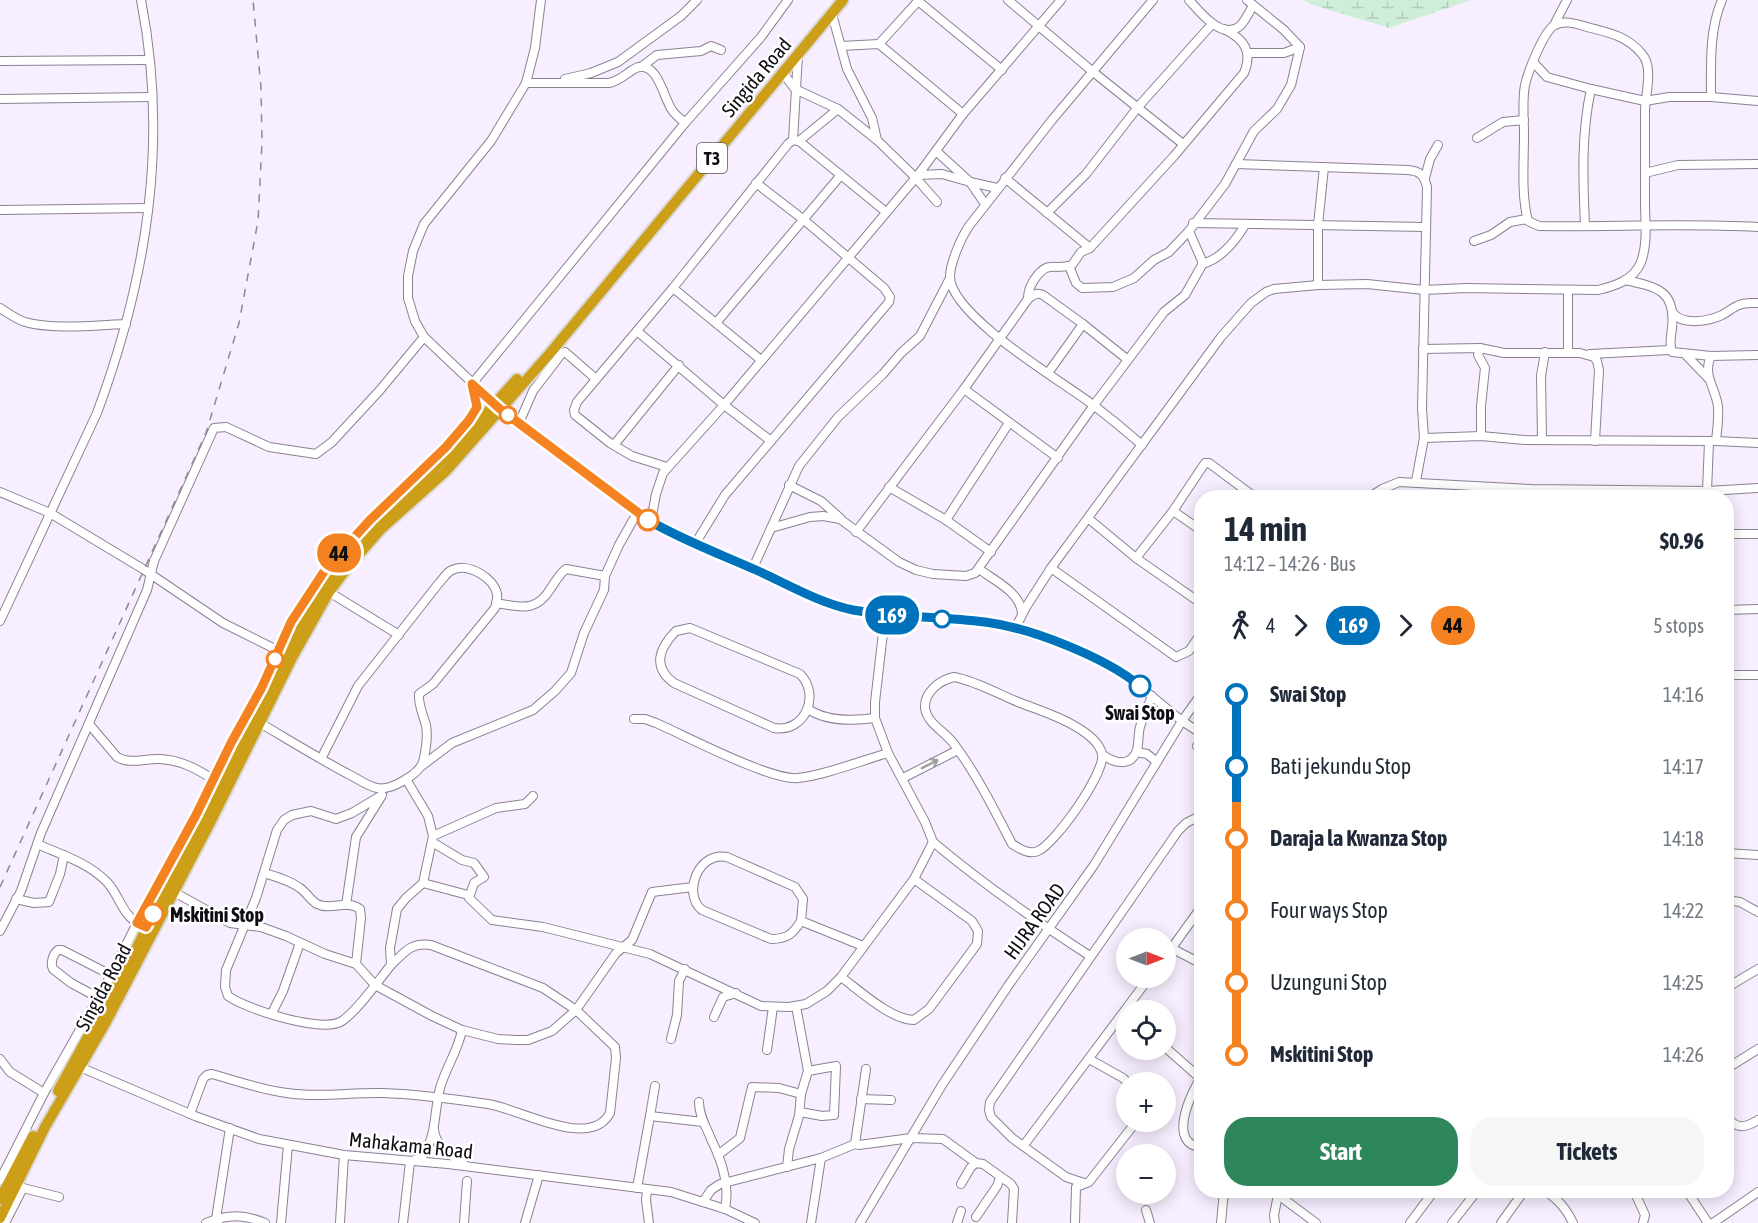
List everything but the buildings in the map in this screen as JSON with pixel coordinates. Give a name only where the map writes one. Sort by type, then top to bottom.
[{"type":"highway","name":"Singida Road","points":[[76,1065],[142,925],[295,634],[334,571],[356,544],[497,407],[581,316],[841,1]]},
{"type":"highway","name":"Singida Road","points":[[0,1199],[51,1100],[76,1065],[174,892],[293,656],[329,592],[381,530],[446,471],[497,407]]},
{"type":"highway","name":"Singida Road","points":[[0,1218],[19,1187],[51,1100]]},
{"type":"street","points":[[0,621],[3,606],[97,413],[126,324],[143,249],[154,152],[147,28],[141,0]]},
{"type":"street","points":[[541,0],[535,48],[526,83],[491,141],[424,224],[413,250],[408,276],[408,298],[415,321],[424,337],[497,407],[638,513],[695,544],[825,601],[850,609],[882,615],[987,622],[1057,642],[1091,657],[1132,680],[1194,729]]},
{"type":"street","points":[[544,82],[580,76],[618,62],[681,16],[697,0]]},
{"type":"street","points":[[472,384],[685,123],[761,37],[788,0]]},
{"type":"street","points":[[1008,0],[1184,144]]},
{"type":"street","points":[[651,521],[660,479],[667,468],[724,405],[848,258],[936,152],[963,114],[1061,0]]},
{"type":"street","points":[[753,568],[799,466],[824,433],[920,336],[950,278],[959,241],[1005,178],[1153,0]]},
{"type":"street","points":[[1028,299],[1029,288],[1041,270],[1051,266],[1072,265],[1081,252],[1090,248],[1184,144],[1244,73],[1248,53],[1242,40],[1212,24],[1189,0]]},
{"type":"street","points":[[1567,0],[1554,25],[1547,33],[1525,85],[1527,219],[1530,223],[1539,226],[1719,225],[1758,227]]},
{"type":"street","points":[[1711,97],[1711,54],[1715,20],[1722,0]]},
{"type":"street","points":[[879,45],[918,1],[1002,69]]},
{"type":"street","points":[[1224,29],[1241,25],[1250,3],[1284,30],[1300,47]]},
{"type":"street","points":[[831,14],[847,69],[872,118],[877,140]]},
{"type":"street","points":[[1015,629],[1051,568],[1221,337],[1251,303],[1266,292],[1274,289],[1318,285],[1367,284],[1424,290],[1466,288],[1598,290],[1612,287],[1635,272],[1642,260],[1645,225],[1645,101],[1648,70],[1644,56],[1621,36],[1567,22],[1554,25]]},
{"type":"street","points":[[1047,213],[1086,174],[1138,107],[1212,24]]},
{"type":"street","points":[[841,46],[879,45],[963,114]]},
{"type":"street","points":[[526,83],[609,83],[620,80],[661,54],[701,51],[711,46],[721,50]]},
{"type":"street","points":[[1248,53],[1284,53],[1300,47]]},
{"type":"street","points":[[1069,266],[1076,283],[1082,288],[1113,287],[1134,278],[1154,260],[1169,252],[1225,184],[1254,131],[1275,113],[1291,85],[1300,47]]},
{"type":"street","points":[[796,140],[795,89],[798,55]]},
{"type":"street","points":[[0,61],[149,60]]},
{"type":"street","points":[[1533,63],[1547,77],[1645,101],[1669,97],[1711,97],[1758,101]]},
{"type":"street","points":[[641,67],[654,73],[671,109],[685,123]]},
{"type":"street","points":[[783,73],[795,89],[838,109],[877,140],[916,176],[937,202]]},
{"type":"street","points":[[1585,226],[1584,131],[1591,89]]},
{"type":"street","points":[[0,99],[152,97]]},
{"type":"street","points":[[667,468],[632,456],[614,446],[575,415],[577,402],[673,288],[756,183],[796,140],[838,109]]},
{"type":"street","points":[[1477,138],[1503,122],[1524,120]]},
{"type":"street","points":[[796,140],[886,212]]},
{"type":"street","points":[[1416,482],[1424,438],[1425,178],[1430,159],[1438,145]]},
{"type":"street","points":[[936,152],[970,182],[985,204]]},
{"type":"street","points":[[1236,164],[1415,171],[1425,178]]},
{"type":"street","points":[[1645,173],[1685,164],[1758,164]]},
{"type":"street","points":[[1318,285],[1317,225],[1324,167]]},
{"type":"street","points":[[916,176],[942,174],[997,188]]},
{"type":"street","points":[[716,323],[841,175]]},
{"type":"street","points":[[1005,178],[1090,248]]},
{"type":"street","points":[[695,544],[725,495],[889,302],[890,297],[884,288],[804,220],[756,183]]},
{"type":"street","points":[[0,210],[147,208]]},
{"type":"street","points":[[1474,241],[1491,235],[1510,222],[1527,219]]},
{"type":"street","points":[[1191,227],[1245,225],[1425,227]]},
{"type":"street","points":[[789,485],[821,501],[856,532],[899,562],[916,570],[933,574],[971,575],[979,569],[1094,405],[1164,312],[1185,295],[1202,264],[1220,254],[1237,238],[1245,225]]},
{"type":"street","points":[[1191,227],[1202,264]]},
{"type":"street","points":[[1635,272],[1644,284]]},
{"type":"street","points":[[950,278],[962,306],[1000,339],[1094,405],[1143,445]]},
{"type":"street","points":[[1625,280],[1644,284],[1669,299],[1673,313],[1670,350]]},
{"type":"street","points":[[673,288],[761,360]]},
{"type":"street","points":[[1568,291],[1568,352]]},
{"type":"street","points":[[856,532],[964,389],[1028,299],[1036,294],[1043,295],[1128,360]]},
{"type":"street","points":[[1748,303],[1758,297]]},
{"type":"street","points":[[1673,313],[1684,321],[1707,319],[1720,316],[1737,306],[1758,303]]},
{"type":"street","points":[[0,308],[24,322],[33,324],[126,324]]},
{"type":"street","points":[[1048,373],[1083,324]]},
{"type":"street","points":[[637,331],[724,405],[771,441]]},
{"type":"street","points":[[0,931],[16,899],[37,844],[147,590],[154,561],[214,428],[226,427],[269,447],[316,454],[332,442],[380,390],[424,337]]},
{"type":"street","points":[[1423,349],[1480,348],[1504,353],[1590,354],[1670,350],[1684,354],[1711,356],[1758,355]]},
{"type":"street","points":[[1480,348],[1478,355],[1485,368],[1481,436]]},
{"type":"street","points":[[519,423],[533,391],[562,353],[564,352],[596,379]]},
{"type":"street","points":[[1542,439],[1541,376],[1545,352]]},
{"type":"street","points":[[1590,354],[1597,361],[1599,370],[1595,441]]},
{"type":"street","points":[[1684,354],[1708,378]]},
{"type":"street","points":[[1707,490],[1718,408],[1708,378],[1707,364],[1711,356]]},
{"type":"street","points":[[614,446],[679,365]]},
{"type":"street","points":[[0,1180],[51,1100],[99,998],[142,925],[279,651],[291,622],[331,562],[370,520],[446,447],[469,420],[477,407],[472,384]]},
{"type":"street","points":[[964,389],[1058,458]]},
{"type":"street","points":[[946,520],[1009,423]]},
{"type":"street","points":[[1424,438],[1481,436],[1595,441],[1758,443]]},
{"type":"street","points":[[1136,558],[1173,511],[1206,463],[1245,490]]},
{"type":"street","points":[[1380,490],[1399,482],[1553,490]]},
{"type":"street","points":[[890,487],[946,520],[991,552]]},
{"type":"street","points":[[1734,492],[1758,488]]},
{"type":"street","points":[[0,492],[50,513],[151,574],[223,623],[279,651]]},
{"type":"street","points":[[1173,511],[1194,525]]},
{"type":"street","points":[[260,723],[321,759],[380,789],[414,774],[452,743],[532,710],[555,691],[571,673],[584,633],[604,590],[605,576],[619,545],[638,513]]},
{"type":"street","points":[[771,528],[810,517],[823,516],[840,519]]},
{"type":"street","points":[[1089,519],[1136,558],[1194,598]]},
{"type":"street","points":[[1734,534],[1758,534]]},
{"type":"street","points":[[321,759],[358,686],[450,570],[461,567],[474,568],[495,587],[498,597],[495,608],[433,684],[418,694],[426,728],[425,751],[421,766]]},
{"type":"street","points":[[1051,568],[1176,657],[1189,651],[1194,644]]},
{"type":"street","points":[[496,603],[522,607],[535,606],[547,595],[561,572],[566,569],[605,576]]},
{"type":"street","points":[[979,569],[1012,593],[1022,606],[1022,615]]},
{"type":"street","points":[[329,592],[399,635]]},
{"type":"street","points":[[1734,610],[1758,609]]},
{"type":"street","points":[[882,615],[883,633],[875,718],[888,753],[903,778],[933,842],[971,874],[1090,956]]},
{"type":"street","points":[[690,628],[697,630],[800,674],[806,680],[809,688],[807,709],[796,725],[774,728],[674,683],[661,670],[662,649],[676,631],[690,628]]},
{"type":"street","points":[[1734,675],[1758,675]]},
{"type":"street","points":[[1102,754],[1099,773],[1086,794],[1047,843],[1039,850],[1031,852],[1022,850],[1012,844],[975,773],[952,741],[932,723],[925,709],[926,702],[941,681],[954,677],[1072,724],[1094,740],[1102,754],[1120,763],[1127,762],[1137,752],[1140,728],[1152,696]]},
{"type":"street","name":"HIJRA ROAD","points":[[860,1223],[942,1085],[1008,986],[1094,865],[1194,704]]},
{"type":"street","points":[[807,709],[842,720],[856,721],[875,718]]},
{"type":"street","points":[[634,719],[645,719],[656,723],[761,770],[788,778],[812,775],[888,753]]},
{"type":"street","points":[[89,724],[121,760],[176,761],[191,766],[214,780]]},
{"type":"street","points":[[903,778],[958,750]]},
{"type":"street","points":[[1137,752],[1147,754],[1157,762]]},
{"type":"street","points":[[391,965],[390,948],[397,909],[423,883],[432,839],[428,816],[406,779]]},
{"type":"street","points":[[346,905],[356,837],[387,787]]},
{"type":"street","points":[[190,1114],[203,1079],[212,1074],[260,1088],[298,1095],[381,1092],[497,1105],[538,1120],[565,1126],[592,1128],[606,1121],[610,1113],[616,1052],[612,1043],[576,1010],[543,988],[431,945],[420,944],[409,948],[391,965],[347,1016],[336,1024],[307,1023],[232,999],[226,993],[226,970],[264,873],[277,830],[284,820],[292,815],[311,811],[336,819],[352,813],[382,795]]},
{"type":"street","points":[[432,839],[496,808],[525,804],[533,796]]},
{"type":"street","points":[[1084,1183],[1066,1177],[1012,1138],[992,1117],[989,1110],[990,1102],[1178,831],[1194,818]]},
{"type":"street","points":[[432,839],[462,860],[474,863],[480,869],[484,877],[474,883],[468,895]]},
{"type":"street","points":[[423,883],[468,895],[471,901],[492,920],[527,923],[650,954],[736,993],[752,1003],[773,1008],[806,1004],[827,991],[841,977],[914,879],[933,842]]},
{"type":"street","points":[[37,844],[85,865],[108,883],[128,916],[142,925]]},
{"type":"street","points":[[1734,854],[1757,855]]},
{"type":"street","points":[[16,899],[34,903],[49,903],[60,874],[64,855]]},
{"type":"street","points":[[715,856],[727,857],[795,887],[803,899],[801,921],[792,934],[782,939],[771,939],[702,910],[694,899],[693,887],[697,875],[707,860],[715,856]]},
{"type":"street","points":[[264,873],[293,883],[317,904],[355,906],[360,909],[356,964]]},
{"type":"street","points":[[841,977],[887,1011],[903,1019],[918,1018],[934,1001],[977,944],[978,931],[972,921],[914,879]]},
{"type":"street","points":[[174,892],[230,923],[261,927],[356,964],[375,985],[462,1030],[498,1039],[528,1040],[552,1031],[576,1010],[616,953],[634,938],[652,892],[693,887]]},
{"type":"street","points":[[1734,901],[1758,912]]},
{"type":"street","points":[[1176,941],[1194,917]]},
{"type":"street","points":[[801,921],[863,946]]},
{"type":"street","points":[[272,1013],[283,992],[300,943]]},
{"type":"street","points":[[99,998],[71,983],[53,969],[51,966],[54,953],[62,950],[111,975]]},
{"type":"street","points":[[1176,951],[1194,960]]},
{"type":"street","points":[[671,1039],[677,1015],[679,981],[685,969]]},
{"type":"street","points":[[1734,983],[1758,969]]},
{"type":"street","points":[[714,1017],[723,997],[736,993]]},
{"type":"street","points":[[787,1167],[789,1149],[800,1112],[801,1094],[808,1071],[796,1006]]},
{"type":"street","points":[[767,1050],[773,1008]]},
{"type":"street","points":[[1024,1145],[1116,1027]]},
{"type":"street","points":[[403,1223],[410,1162],[422,1157],[425,1153],[434,1126],[441,1086],[454,1057],[462,1030]]},
{"type":"street","points":[[1734,1065],[1758,1049]]},
{"type":"street","points":[[1176,1056],[1194,1071]]},
{"type":"street","points":[[0,1059],[10,1072],[51,1100]]},
{"type":"street","points":[[1089,1059],[1116,1074]]},
{"type":"street","name":"Mahakama Road","points":[[76,1065],[190,1114],[259,1139],[344,1155],[539,1175],[671,1192],[725,1209],[755,1223]]},
{"type":"street","points":[[800,1112],[822,1116],[834,1115],[836,1066],[808,1071]]},
{"type":"street","points":[[855,1144],[866,1069]]},
{"type":"street","points":[[637,1188],[655,1086]]},
{"type":"street","points":[[718,1155],[740,1138],[752,1087],[779,1088],[801,1094]]},
{"type":"street","points":[[1194,1092],[1185,1112],[1183,1130],[1186,1140],[1194,1146]]},
{"type":"street","points":[[861,1099],[891,1100]]},
{"type":"street","points":[[699,1102],[699,1111],[718,1155],[725,1183],[725,1209]]},
{"type":"street","points":[[650,1116],[703,1122]]},
{"type":"street","points":[[1734,1123],[1744,1127],[1758,1120]]},
{"type":"street","points":[[434,1126],[438,1143],[447,1153],[468,1167]]},
{"type":"street","points":[[217,1221],[230,1128]]},
{"type":"street","points":[[1075,1223],[1075,1189],[1089,1182],[1128,1132]]},
{"type":"street","points":[[702,1202],[716,1186],[821,1158],[855,1144],[911,1138],[943,1138],[976,1163],[982,1164],[1011,1184],[1014,1189],[1012,1223]]},
{"type":"street","points":[[281,1223],[288,1145]]},
{"type":"street","points":[[340,1223],[344,1155]]},
{"type":"street","points":[[811,1223],[821,1158]]},
{"type":"street","points":[[960,1184],[962,1178],[976,1163]]},
{"type":"street","points":[[525,1223],[539,1175]]},
{"type":"street","points":[[976,1217],[1000,1178]]},
{"type":"street","points":[[464,1223],[467,1181]]},
{"type":"street","points":[[5,1223],[19,1187],[59,1197]]},
{"type":"street","points":[[647,1190],[649,1223]]},
{"type":"street","points":[[1713,1223],[1758,1192]]},
{"type":"street","points":[[1221,1223],[1223,1198]]},
{"type":"street","points":[[1275,1223],[1276,1198]]},
{"type":"street","points":[[1283,1198],[1316,1223]]},
{"type":"street","points":[[1410,1223],[1429,1198]]},
{"type":"street","points":[[1452,1223],[1472,1198]]},
{"type":"street","points":[[1501,1223],[1519,1198]]},
{"type":"street","points":[[1556,1198],[1567,1210],[1573,1223]]},
{"type":"street","points":[[1638,1198],[1646,1215],[1643,1223]]},
{"type":"street","points":[[1692,1198],[1708,1223]]},
{"type":"street","points":[[1146,1210],[1150,1223]]},
{"type":"street","points":[[957,1223],[960,1211]]},
{"type":"street","points":[[206,1223],[230,1215],[249,1216],[265,1223]]},
{"type":"green space","points":[[1304,0],[1471,0],[1389,28],[1310,4]]},
{"type":"railway","points":[[0,887],[206,433],[239,323],[258,221],[262,143],[261,88],[253,0]]},
{"type":"bus line","name":"44","points":[[153,914],[146,927],[137,923],[262,687],[291,622],[331,562],[351,539],[446,447],[469,420],[477,407],[472,384],[500,409],[648,520]]},
{"type":"bus line","name":"169","points":[[648,520],[678,537],[825,601],[850,609],[882,615],[987,622],[1015,629],[1057,642],[1091,657],[1140,686]]},
{"type":"place","name":"Swai Stop","points":[[1140,686]]},
{"type":"place","name":"Mskitini Stop","points":[[153,914]]}]
